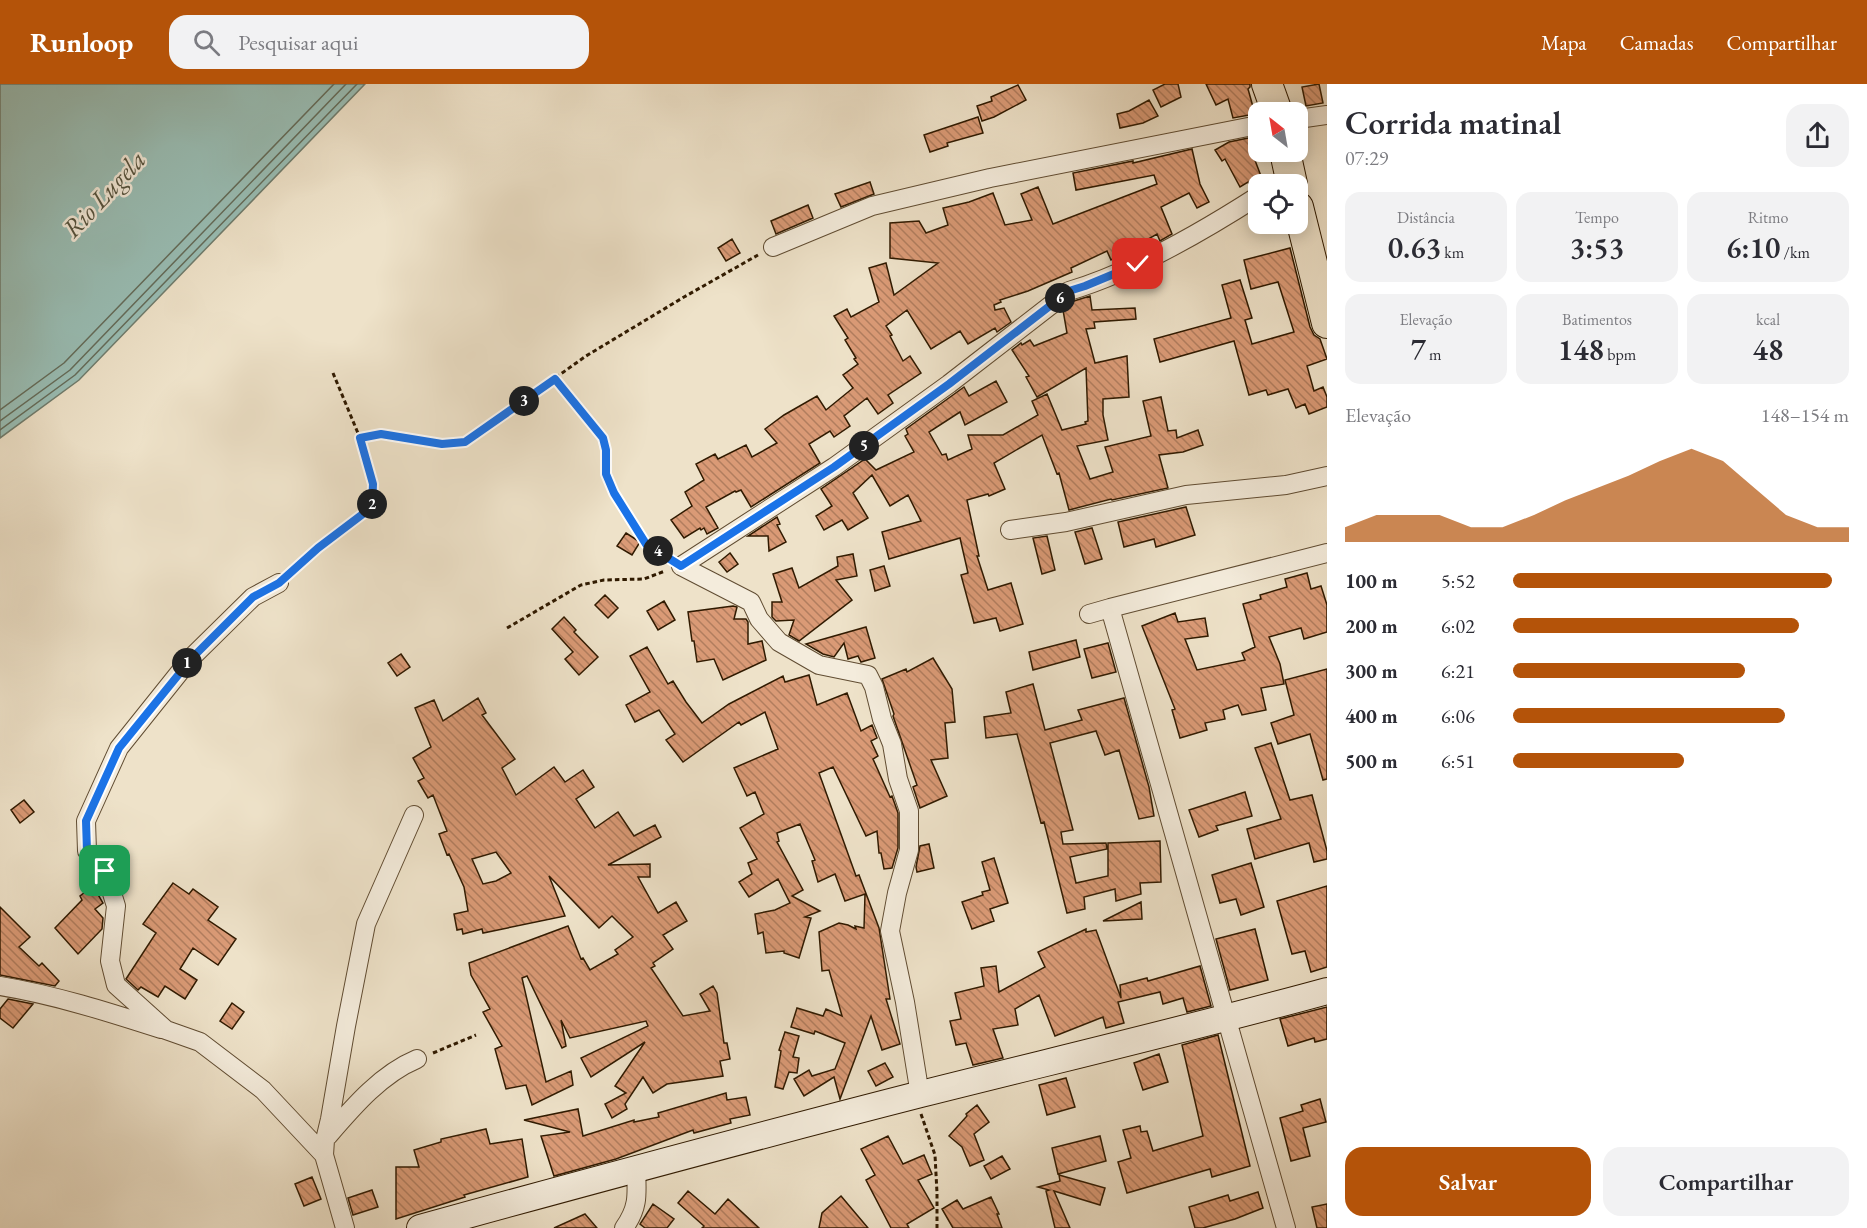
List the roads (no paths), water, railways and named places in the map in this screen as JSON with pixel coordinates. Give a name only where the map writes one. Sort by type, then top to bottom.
[{"type":"highway","points":[[1267,84],[1273,102]]},
{"type":"highway","points":[[1305,234],[1327,322]]},
{"type":"main road","points":[[420,1228],[636,1169],[1327,991]]},
{"type":"street","points":[[1308,118],[1327,115]]},
{"type":"street","points":[[773,247],[872,206],[990,178],[1248,127]]},
{"type":"street","points":[[920,1095],[905,1002],[890,931],[897,893],[909,850],[909,811],[898,779],[892,744],[882,719],[874,687],[868,675],[819,665],[779,642],[759,619],[751,602],[681,566],[834,467],[949,384],[1069,291],[1138,264],[1183,241],[1248,202]]},
{"type":"street","points":[[1010,530],[1066,522],[1186,495],[1286,485],[1327,476]]},
{"type":"street","points":[[1089,614],[1327,553]]},
{"type":"street","points":[[165,1030],[116,985],[110,961],[116,906],[105,871],[87,851],[86,821],[119,748],[184,667],[253,597],[279,583]]},
{"type":"street","points":[[1110,608],[1286,1228]]},
{"type":"street","points":[[345,1228],[324,1147],[366,924],[414,815]]},
{"type":"street","points":[[0,986],[48,994],[200,1042],[262,1090],[324,1147]]},
{"type":"street","points":[[324,1147],[348,1114],[381,1082],[401,1066],[417,1059]]},
{"type":"street","points":[[624,1228],[633,1213],[638,1198],[636,1169]]},
{"type":"water","name":"Rio Lugela","points":[[0,84],[365,84],[79,380],[0,438]]}]
